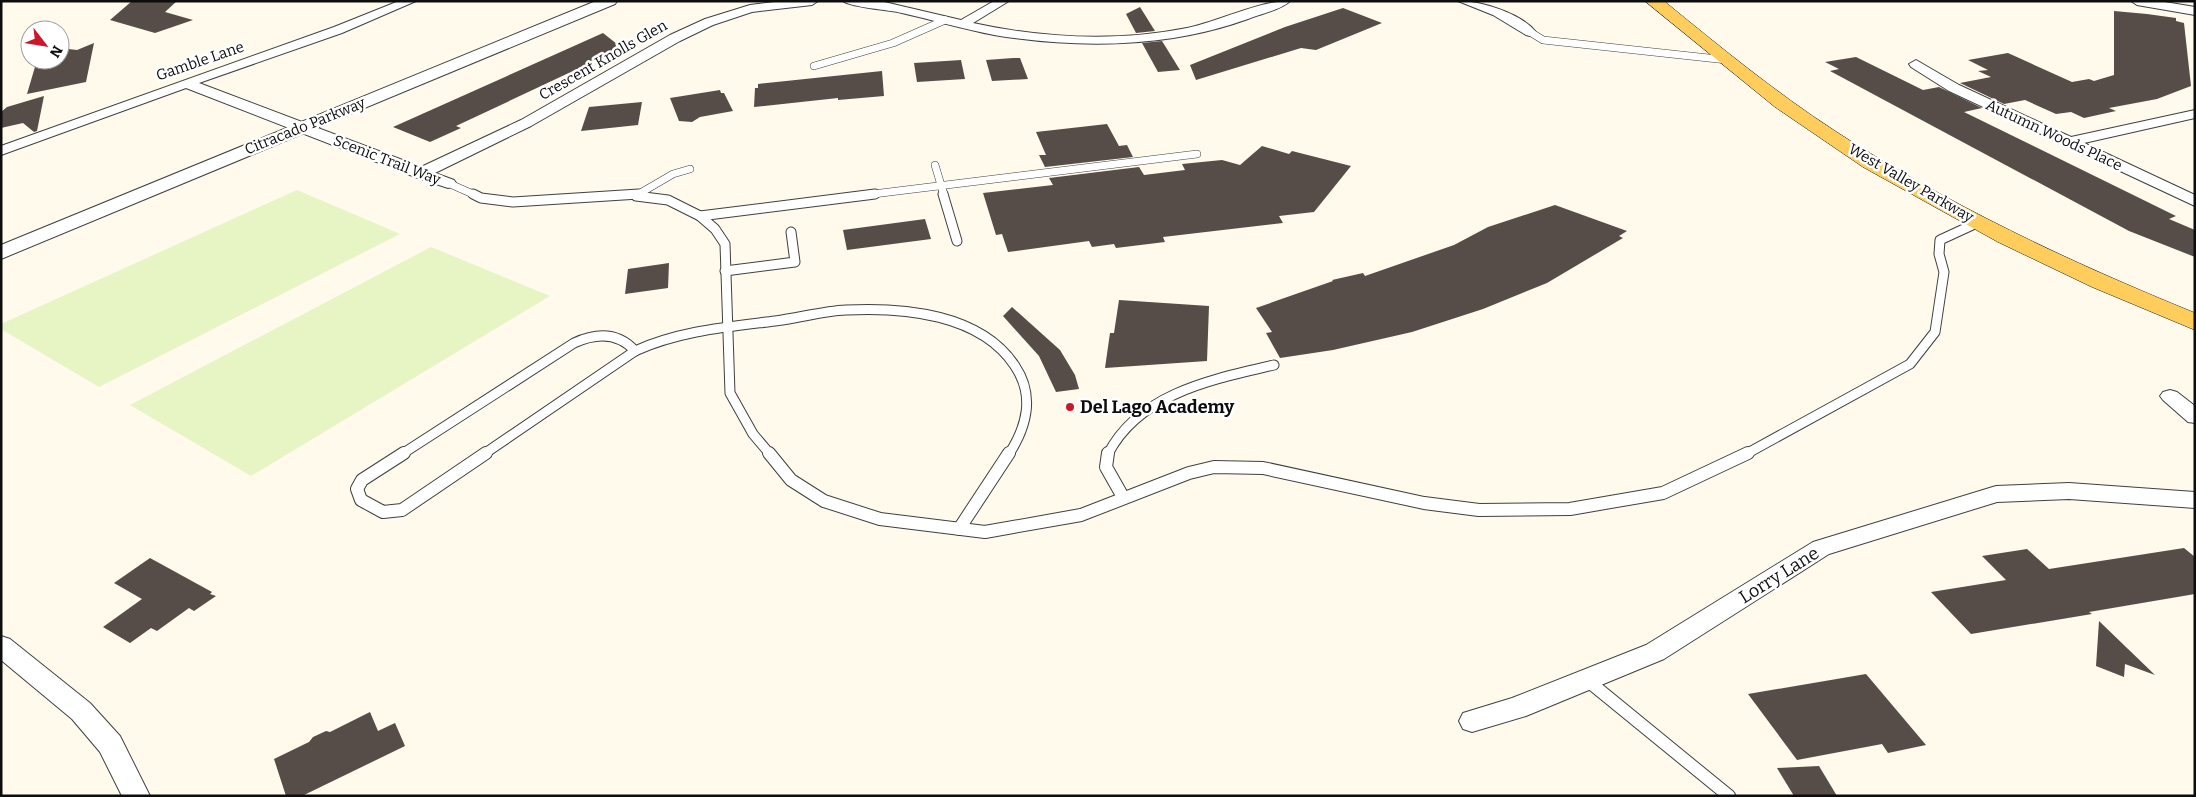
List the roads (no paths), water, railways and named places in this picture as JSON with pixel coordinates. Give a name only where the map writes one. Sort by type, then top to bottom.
[{"type":"main road","name":"West Valley Parkway","points":[[1653,1],[1775,98],[1828,136],[1906,183],[2064,264],[2195,322]]},
{"type":"main road","name":"West Valley Parkway","points":[[1678,1],[1804,97],[1866,139],[1924,173],[2065,244],[2195,302]]},
{"type":"street","name":"Gamble Lane","points":[[1,151],[338,30],[410,1]]},
{"type":"street","name":"Citracado Parkway","points":[[1,235],[574,1]]},
{"type":"street","name":"Citracado Parkway","points":[[1,252],[610,1]]},
{"type":"street","name":"Crescent Knolls Glen","points":[[420,174],[526,123],[675,38],[709,22],[750,9],[812,1]]},
{"type":"street","points":[[849,1],[884,5],[992,31],[1040,37],[1100,40],[1133,39],[1187,32],[1214,26],[1284,1]]},
{"type":"street","points":[[962,24],[1003,1]]},
{"type":"street","points":[[1464,1],[1497,12],[1530,32]]},
{"type":"street","points":[[2137,1],[2195,11]]},
{"type":"street","name":"Autumn Woods Place","points":[[1916,64],[1954,88],[2195,201]]},
{"type":"street","name":"Scenic Trail Way","points":[[186,83],[448,184]]},
{"type":"street","points":[[2069,142],[2195,114]]},
{"type":"street","points":[[2170,396],[2195,417]]},
{"type":"street","name":"Lorry Lane","points":[[1472,721],[1517,708],[1655,652],[1821,548],[1996,494],[2069,491],[2195,500]]},
{"type":"street","points":[[1,646],[81,711],[110,744],[136,796]]},
{"type":"lane","points":[[814,66],[893,43],[945,20]]},
{"type":"lane","points":[[1530,32],[1543,40],[1726,60]]},
{"type":"lane","points":[[700,216],[1197,154]]},
{"type":"lane","points":[[935,165],[957,241]]},
{"type":"lane","points":[[636,196],[666,180],[673,174],[690,169]]},
{"type":"lane","points":[[448,184],[481,198],[513,202],[636,196],[668,200],[700,216],[715,229],[724,244],[730,393],[753,434],[791,480],[824,501],[880,519],[985,532],[1081,515],[1123,497],[1189,473],[1214,467],[1263,468],[1424,503],[1479,510],[1570,509],[1663,493],[1735,460],[1910,364],[1935,332],[1944,272],[1939,254],[1940,240],[1979,222]]},
{"type":"lane","points":[[725,271],[795,262],[792,232]]},
{"type":"lane","points":[[635,351],[629,342],[608,336],[590,335],[574,343],[362,480],[357,490],[361,500],[383,512],[402,510],[635,351],[651,343],[727,327],[845,310],[900,310],[948,318],[998,343],[1022,375],[1028,406],[1017,442],[970,508],[960,529]]},
{"type":"lane","points":[[1123,497],[1106,467],[1107,451],[1128,427],[1184,388],[1209,380],[1274,365]]},
{"type":"lane","points":[[1587,680],[1729,796]]},
{"type":"place","name":"Del Lago Academy","points":[[1070,407]]}]
